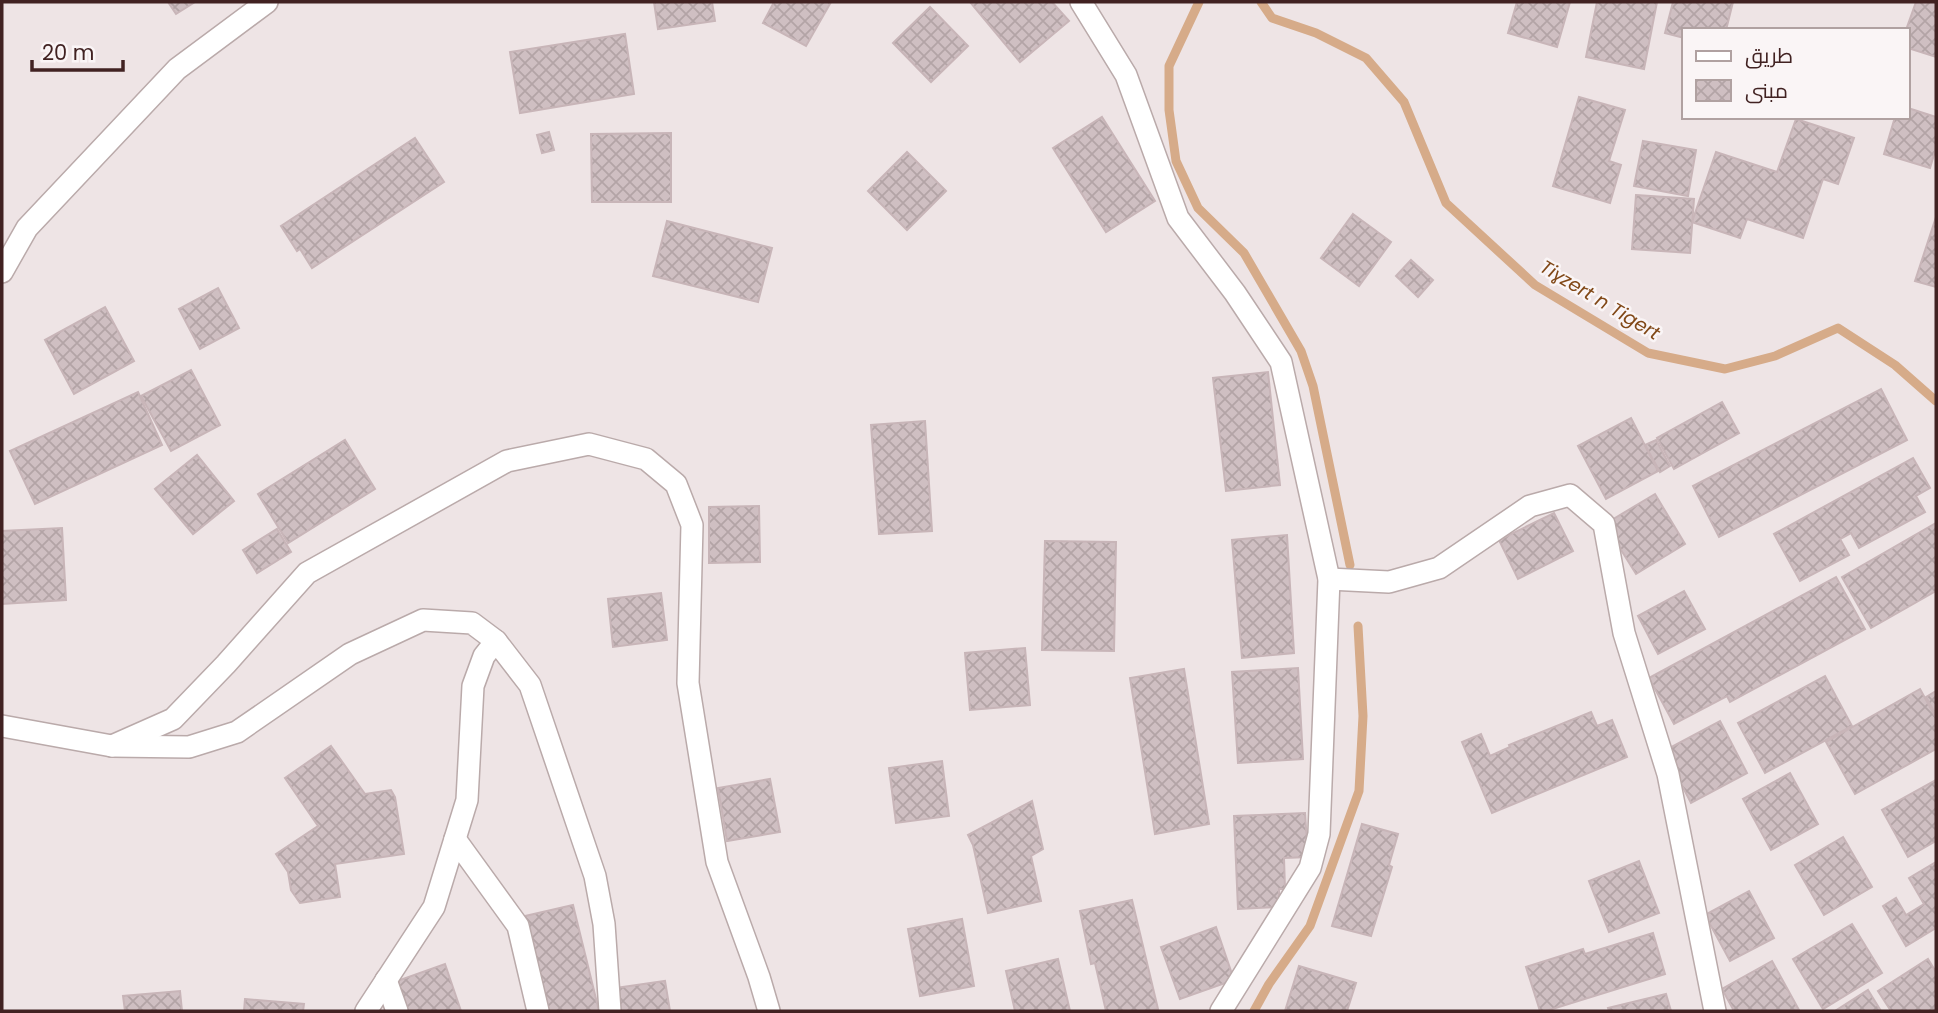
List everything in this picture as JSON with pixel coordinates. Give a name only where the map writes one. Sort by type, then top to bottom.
[{"type":"street","points":[[2,272],[27,228],[177,69],[267,2]]},
{"type":"street","points":[[1081,2],[1126,75],[1178,218],[1235,293],[1281,362],[1329,579],[1319,834],[1310,868],[1221,1011]]},
{"type":"street","points":[[112,746],[173,719],[307,573],[506,461],[590,444],[646,459],[676,484],[692,525],[688,683],[717,862],[769,1011]]},
{"type":"street","points":[[1329,579],[1388,582],[1439,568],[1530,506],[1570,495],[1604,524],[1624,633],[1668,774],[1715,1011]]},
{"type":"street","points":[[2,726],[112,746],[189,747],[237,733],[350,654],[423,620],[472,623],[496,641],[530,685],[595,876],[604,924],[610,1011]]},
{"type":"street","points":[[366,1011],[434,907],[467,800],[473,686],[484,656],[496,641]]},
{"type":"street","points":[[455,839],[518,926],[538,1011]]},
{"type":"street","points":[[386,980],[397,1011]]},
{"type":"building","points":[[168,2],[195,2],[176,14]]},
{"type":"building","points":[[654,2],[712,2],[715,21],[658,29]]},
{"type":"building","points":[[774,2],[831,2],[806,46],[763,23]]},
{"type":"building","points":[[970,2],[1052,2],[1069,21],[1020,62]]},
{"type":"building","points":[[1517,2],[1570,2],[1557,47],[1508,33]]},
{"type":"building","points":[[1597,2],[1657,2],[1644,69],[1586,57]]},
{"type":"building","points":[[1673,2],[1733,2],[1726,28],[1682,28],[1682,37],[1665,33]]},
{"type":"building","points":[[1916,2],[1936,2],[1936,57],[1910,49],[1910,28],[1907,28]]},
{"type":"building","points":[[930,7],[968,46],[931,82],[893,43]]},
{"type":"building","points":[[625,34],[634,94],[520,113],[510,52]]},
{"type":"building","points":[[1579,97],[1625,110],[1609,161],[1621,165],[1610,203],[1553,186]]},
{"type":"building","points":[[1910,109],[1936,117],[1936,148],[1930,168],[1884,154],[1894,119],[1910,119]]},
{"type":"building","points":[[1102,117],[1155,201],[1106,232],[1053,148]]},
{"type":"building","points":[[1796,119],[1854,138],[1838,184],[1823,179],[1803,238],[1747,219],[1740,238],[1692,222],[1716,152],[1777,172]]},
{"type":"building","points":[[549,132],[554,150],[542,153],[537,135]]},
{"type":"building","points":[[671,133],[671,202],[592,202],[591,134]]},
{"type":"building","points":[[415,138],[444,182],[312,268],[281,226]]},
{"type":"building","points":[[1643,141],[1696,150],[1688,196],[1634,186]]},
{"type":"building","points":[[907,152],[946,191],[907,230],[868,191]]},
{"type":"building","points":[[1636,195],[1694,199],[1690,253],[1632,249]]},
{"type":"building","points":[[1353,214],[1391,242],[1359,286],[1321,258]]},
{"type":"building","points":[[1936,217],[1936,287],[1915,281]]},
{"type":"building","points":[[667,221],[772,248],[758,302],[653,276]]},
{"type":"building","points":[[1411,260],[1433,280],[1418,297],[1396,276]]},
{"type":"building","points":[[218,288],[239,328],[200,349],[179,309]]},
{"type":"building","points":[[105,307],[134,361],[74,394],[45,340]]},
{"type":"building","points":[[191,370],[220,425],[171,451],[141,396]]},
{"type":"building","points":[[1268,372],[1280,485],[1226,491],[1213,378]]},
{"type":"building","points":[[1881,389],[1907,440],[1719,537],[1693,486]]},
{"type":"building","points":[[138,392],[162,445],[35,504],[10,451]]},
{"type":"building","points":[[1722,402],[1739,433],[1674,469],[1657,438]]},
{"type":"building","points":[[1631,418],[1658,471],[1606,499],[1578,446]]},
{"type":"building","points":[[925,421],[932,531],[879,534],[871,425]]},
{"type":"building","points":[[345,440],[375,489],[288,543],[258,494]]},
{"type":"building","points":[[1656,440],[1670,466],[1660,472],[1645,445]]},
{"type":"building","points":[[197,455],[234,501],[193,534],[155,489]]},
{"type":"building","points":[[1913,458],[1930,488],[1916,496],[1925,512],[1859,548],[1851,533],[1840,539],[1849,555],[1800,581],[1774,534]]},
{"type":"building","points":[[1655,494],[1685,544],[1636,574],[1605,524]]},
{"type":"building","points":[[759,506],[760,562],[709,563],[709,507]]},
{"type":"building","points":[[1554,513],[1573,551],[1518,579],[1499,540]]},
{"type":"building","points":[[1936,523],[1936,591],[1871,628],[1842,577]]},
{"type":"building","points":[[62,528],[66,600],[2,604],[2,531]]},
{"type":"building","points":[[277,529],[291,552],[257,573],[243,550]]},
{"type":"building","points":[[1287,535],[1294,653],[1242,658],[1232,540]]},
{"type":"building","points":[[1045,541],[1116,542],[1114,651],[1042,650]]},
{"type":"building","points":[[1836,577],[1865,629],[1730,702],[1727,696],[1674,724],[1649,678]]},
{"type":"building","points":[[1684,591],[1705,629],[1658,654],[1638,616]]},
{"type":"building","points":[[661,593],[667,640],[613,647],[608,599]]},
{"type":"building","points":[[1025,648],[1030,705],[970,710],[965,653]]},
{"type":"building","points":[[1298,668],[1303,759],[1238,763],[1232,672]]},
{"type":"building","points":[[1184,669],[1209,824],[1155,834],[1130,678]]},
{"type":"building","points":[[1825,676],[1852,726],[1765,773],[1738,723]]},
{"type":"building","points":[[1920,689],[1936,718],[1936,749],[1855,794],[1826,742]]},
{"type":"building","points":[[1936,691],[1936,715],[1926,697]]},
{"type":"building","points":[[1591,712],[1597,726],[1612,720],[1627,757],[1492,813],[1462,742],[1481,734],[1490,756],[1510,747],[1509,745]]},
{"type":"building","points":[[1720,721],[1747,773],[1691,803],[1664,751]]},
{"type":"building","points":[[331,746],[365,794],[391,790],[395,797],[404,854],[335,864],[340,897],[300,903],[291,890],[288,872],[276,854],[318,826],[285,778]]},
{"type":"building","points":[[942,761],[949,816],[896,823],[889,768]]},
{"type":"building","points":[[1790,773],[1818,824],[1771,850],[1743,799]]},
{"type":"building","points":[[770,779],[780,832],[727,841],[718,788]]},
{"type":"building","points":[[1936,780],[1936,841],[1908,857],[1882,810]]},
{"type":"building","points":[[1032,801],[1043,849],[1031,856],[1041,901],[988,913],[973,845],[968,835]]},
{"type":"building","points":[[1305,813],[1308,857],[1284,858],[1285,889],[1279,889],[1279,907],[1238,909],[1234,816]]},
{"type":"building","points":[[1362,824],[1398,834],[1389,865],[1392,867],[1371,936],[1332,926]]},
{"type":"building","points":[[1843,837],[1872,887],[1824,915],[1795,865]]},
{"type":"building","points":[[1639,861],[1659,913],[1609,932],[1589,881]]},
{"type":"building","points":[[1936,862],[1936,928],[1906,946],[1883,906],[1896,898],[1906,915],[1924,904],[1909,878]]},
{"type":"building","points":[[1749,891],[1774,938],[1730,961],[1705,915]]},
{"type":"building","points":[[1132,900],[1158,1009],[1106,1011],[1095,963],[1091,964],[1080,911]]},
{"type":"building","points":[[573,905],[599,1011],[548,1011],[525,916]]},
{"type":"building","points":[[962,919],[974,986],[920,996],[908,929]]},
{"type":"building","points":[[1852,924],[1882,973],[1823,1009],[1793,959]]},
{"type":"building","points":[[1216,927],[1234,980],[1180,999],[1161,947]]},
{"type":"building","points":[[1653,933],[1665,974],[1540,1011],[1526,967],[1583,949],[1585,954]]},
{"type":"building","points":[[1058,959],[1070,1011],[1015,1011],[1006,971]]},
{"type":"building","points":[[1928,959],[1936,972],[1936,1011],[1891,1011],[1878,991]]},
{"type":"building","points":[[1772,961],[1799,1010],[1734,1011],[1722,989]]},
{"type":"building","points":[[445,964],[461,1011],[408,1011],[397,981]]},
{"type":"building","points":[[1299,966],[1356,983],[1347,1011],[1285,1011]]},
{"type":"building","points":[[665,981],[670,1011],[618,1011],[615,988]]},
{"type":"building","points":[[1868,990],[1881,1011],[1835,1011]]},
{"type":"building","points":[[180,991],[182,1011],[125,1011],[123,996]]},
{"type":"building","points":[[1666,994],[1671,1011],[1609,1011],[1608,1008]]},
{"type":"building","points":[[245,999],[304,1004],[303,1011],[244,1011]]},
{"type":"waterway","points":[[1199,2],[1169,66],[1169,110],[1176,161],[1198,208],[1244,253],[1301,351],[1313,386],[1350,565]]},
{"type":"waterway","name":"Tiɣzert n Tigert","points":[[1261,2],[1272,18],[1316,33],[1366,58],[1404,102],[1446,203],[1535,285],[1648,353],[1725,369],[1775,356],[1838,328],[1895,365],[1936,401]]},
{"type":"waterway","points":[[1254,1011],[1269,984],[1310,926],[1359,791],[1363,716],[1358,626]]}]
